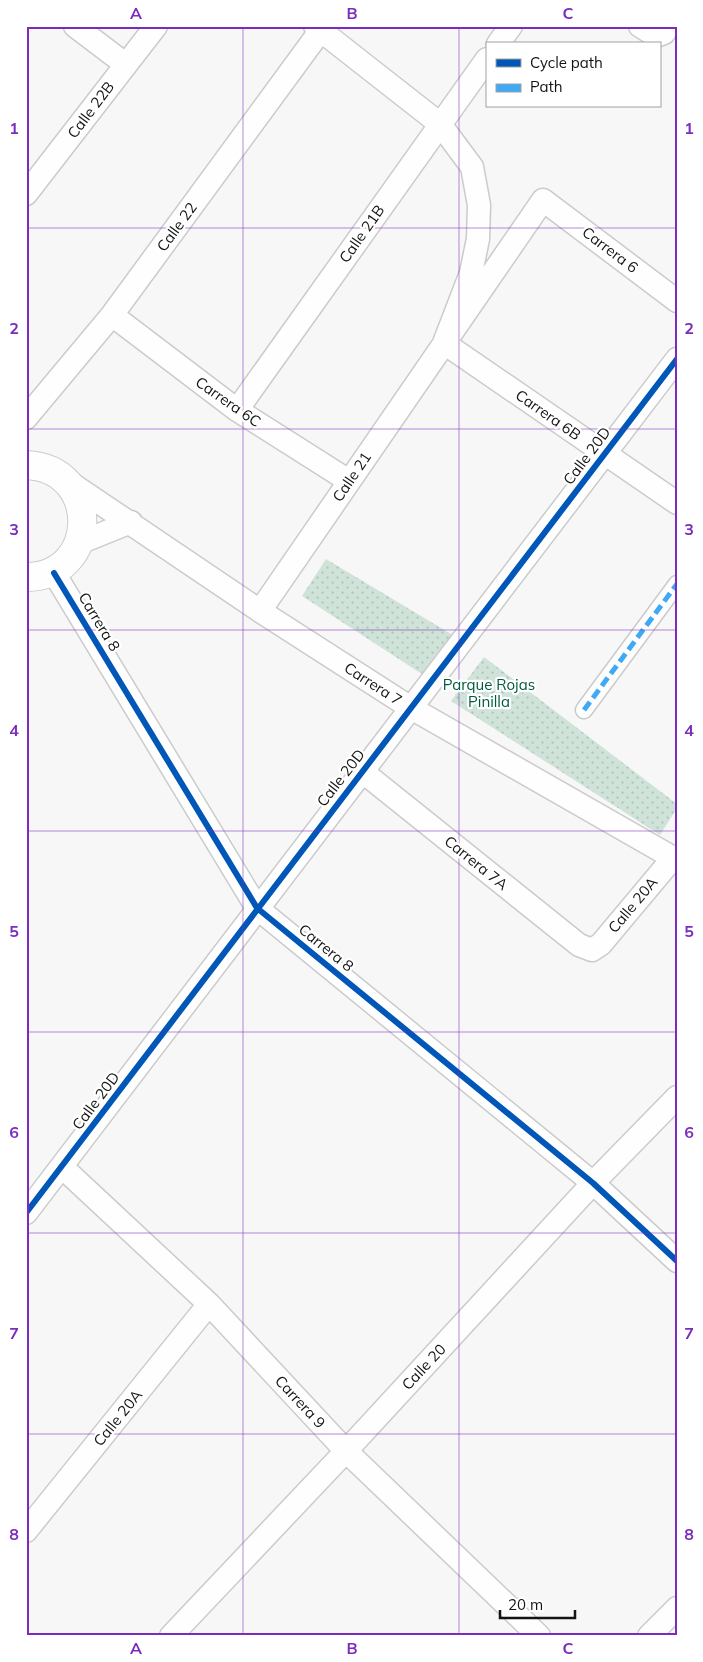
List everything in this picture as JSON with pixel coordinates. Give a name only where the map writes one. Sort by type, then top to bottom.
[{"type":"main road","points":[[26,577],[54,573],[71,555],[79,543],[83,529],[83,514],[72,487],[61,477],[30,463]]},
{"type":"street","points":[[75,26],[125,64]]},
{"type":"street","name":"Calle 22B","points":[[26,194],[156,26]]},
{"type":"street","points":[[499,42],[511,26]]},
{"type":"street","points":[[318,28],[440,124]]},
{"type":"street","name":"Calle 22","points":[[26,418],[112,315],[318,28]]},
{"type":"street","name":"Calle 21B","points":[[237,410],[486,60]]},
{"type":"street","name":"Calle 21","points":[[440,124],[472,168],[479,205],[478,240],[471,273],[444,343]]},
{"type":"street","name":"Calle 21","points":[[260,611],[543,200]]},
{"type":"street","name":"Carrera 6","points":[[543,200],[677,301]]},
{"type":"street","name":"Carrera 6C","points":[[112,315],[237,410],[350,481]]},
{"type":"street","name":"Carrera 6B","points":[[444,343],[677,503]]},
{"type":"street","name":"Calle 20D","points":[[26,1213],[677,359]]},
{"type":"street","name":"Carrera 7","points":[[61,477],[131,522],[260,611],[411,708],[675,859]]},
{"type":"street","points":[[79,543],[131,522]]},
{"type":"street","name":"Carrera 8","points":[[54,573],[257,908],[593,1183],[677,1261]]},
{"type":"street","points":[[584,710],[677,584]]},
{"type":"street","name":"Carrera 7A","points":[[362,772],[579,945],[592,950]]},
{"type":"street","name":"Calle 20A","points":[[592,950],[601,944],[675,859]]},
{"type":"street","name":"Calle 20","points":[[171,1636],[346,1451],[593,1183],[677,1097]]},
{"type":"street","name":"Carrera 9","points":[[62,1166],[209,1304],[346,1451],[540,1636]]},
{"type":"street","name":"Calle 20A","points":[[26,1531],[209,1304]]},
{"type":"street","points":[[649,1636],[677,1608]]},
{"type":"green space","name":"Parque Rojas Pinilla","points":[[326,559],[456,637],[428,678],[302,596]]},
{"type":"green space","name":"Parque Rojas Pinilla","points":[[484,657],[677,804],[677,808],[660,835],[451,701]]},
{"type":"marked path","points":[[584,710],[677,584]]},
{"type":"cycle path","points":[[26,1213],[677,359]]},
{"type":"cycle path","points":[[54,573],[257,908],[593,1183],[677,1261]]}]
